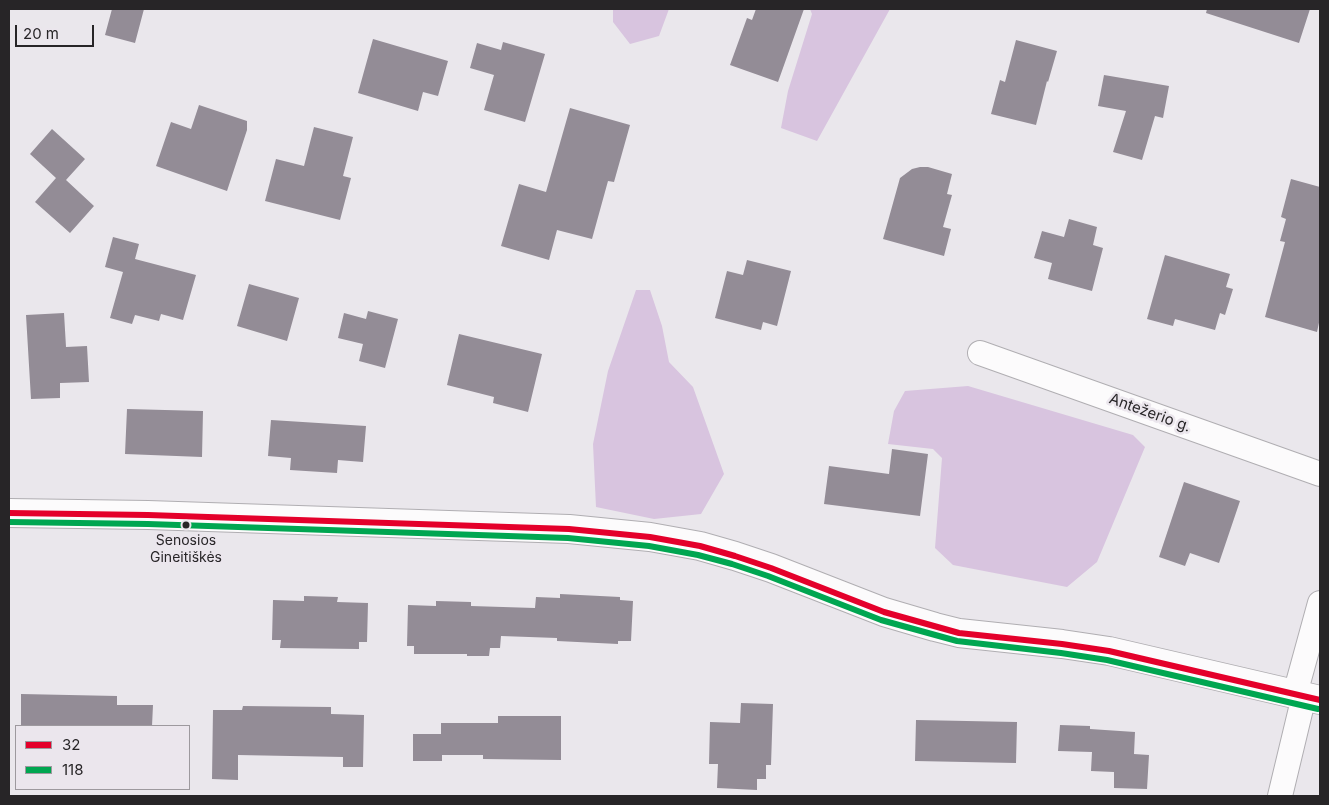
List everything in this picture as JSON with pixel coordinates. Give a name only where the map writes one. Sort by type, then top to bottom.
[{"type":"street","name":"Antežerio g.","points":[[980,353],[1320,474]]},
{"type":"street","points":[[9,513],[148,515],[568,529],[650,537],[700,546],[735,556],[884,612],[935,628],[960,633],[1109,651],[1306,696]]},
{"type":"street","points":[[1280,796],[1306,696],[1320,603]]},
{"type":"shaded area","points":[[613,9],[669,9],[659,36],[630,44],[613,22]]},
{"type":"shaded area","points":[[810,9],[890,9],[817,141],[781,128],[788,91],[812,14]]},
{"type":"shaded area","points":[[636,290],[650,290],[662,326],[669,362],[693,387],[724,474],[701,514],[654,519],[596,507],[593,444],[608,371]]},
{"type":"shaded area","points":[[968,386],[1133,435],[1145,447],[1097,562],[1067,587],[953,565],[935,548],[942,458],[933,449],[888,444],[894,411],[905,391]]},
{"type":"building","points":[[112,9],[144,9],[135,43],[105,35]]},
{"type":"building","points":[[756,9],[804,9],[778,82],[730,65],[747,18],[752,20]]},
{"type":"building","points":[[1207,9],[1310,9],[1299,43],[1206,13]]},
{"type":"building","points":[[373,39],[448,61],[438,96],[423,92],[418,111],[358,93]]},
{"type":"building","points":[[1016,40],[1057,51],[1036,125],[991,114],[1000,80],[1005,82]]},
{"type":"building","points":[[503,42],[545,54],[525,122],[484,110],[494,75],[470,68],[477,43],[501,50]]},
{"type":"building","points":[[1104,75],[1169,86],[1163,118],[1155,116],[1142,160],[1113,152],[1126,111],[1098,106]]},
{"type":"building","points":[[199,105],[247,121],[247,130],[227,191],[156,166],[171,122],[191,129]]},
{"type":"building","points":[[570,108],[630,125],[614,182],[608,181],[592,239],[557,230],[549,260],[501,246],[519,184],[546,192]]},
{"type":"building","points":[[314,127],[353,137],[343,176],[351,178],[340,220],[265,201],[276,159],[304,166]]},
{"type":"building","points":[[52,129],[85,159],[66,180],[94,206],[70,233],[35,202],[56,178],[30,154]]},
{"type":"building","points":[[928,167],[952,174],[947,194],[952,195],[943,227],[951,229],[944,256],[883,239],[900,178],[912,169]]},
{"type":"building","points":[[1291,179],[1320,187],[1320,318],[1317,332],[1265,317],[1285,242],[1280,241],[1286,219],[1281,217]]},
{"type":"building","points":[[1069,219],[1097,227],[1093,245],[1103,248],[1092,291],[1048,279],[1052,263],[1034,258],[1042,231],[1064,237]]},
{"type":"building","points":[[113,237],[139,244],[135,259],[196,275],[183,320],[161,314],[159,321],[135,315],[132,324],[110,318],[123,272],[105,267]]},
{"type":"building","points":[[1165,255],[1230,274],[1226,287],[1233,289],[1225,315],[1220,313],[1215,330],[1175,319],[1173,326],[1147,319]]},
{"type":"building","points":[[747,260],[791,271],[777,326],[763,322],[761,330],[715,318],[727,271],[743,275]]},
{"type":"building","points":[[249,284],[299,298],[287,341],[237,326]]},
{"type":"building","points":[[368,311],[398,319],[385,368],[359,361],[363,344],[338,338],[344,313],[366,319]]},
{"type":"building","points":[[64,313],[66,347],[87,346],[89,382],[60,383],[60,398],[31,399],[26,315]]},
{"type":"building","points":[[459,334],[542,354],[528,412],[493,403],[494,397],[447,385]]},
{"type":"building","points":[[127,409],[203,411],[202,457],[125,454]]},
{"type":"building","points":[[271,420],[366,426],[363,462],[338,460],[337,473],[290,470],[291,458],[268,456]]},
{"type":"building","points":[[892,449],[928,454],[920,516],[824,504],[829,466],[889,474]]},
{"type":"building","points":[[1184,482],[1240,501],[1219,563],[1190,553],[1185,566],[1159,557]]},
{"type":"building","points":[[560,594],[620,597],[620,600],[633,601],[631,641],[618,641],[618,644],[557,641],[557,638],[501,636],[500,648],[490,648],[489,656],[414,654],[414,646],[407,646],[408,605],[436,606],[436,601],[471,602],[471,606],[535,608],[536,597],[560,598]]},
{"type":"building","points":[[304,596],[338,597],[337,602],[368,603],[367,642],[359,642],[359,649],[280,648],[281,640],[272,640],[273,600],[304,601]]},
{"type":"building","points":[[21,694],[117,696],[117,705],[153,705],[152,725],[21,725]]},
{"type":"building","points":[[741,703],[773,704],[771,765],[766,765],[766,779],[757,779],[757,790],[717,788],[718,764],[709,764],[710,722],[740,723]]},
{"type":"building","points":[[243,706],[331,707],[331,714],[364,715],[363,767],[343,767],[343,757],[238,755],[238,780],[212,779],[213,710],[242,710]]},
{"type":"building","points":[[498,716],[561,716],[561,760],[483,759],[483,755],[442,755],[442,761],[413,761],[413,734],[441,734],[441,723],[498,723]]},
{"type":"building","points":[[916,720],[1017,722],[1016,763],[915,761]]},
{"type":"building","points":[[1060,725],[1090,726],[1090,729],[1135,732],[1134,754],[1149,755],[1147,789],[1114,788],[1114,772],[1091,771],[1092,752],[1058,751]]},
{"type":"transit line","name":"32","points":[[9,513],[148,515],[569,529],[650,537],[700,546],[735,556],[884,612],[959,633],[1109,651],[1320,700]]},
{"type":"transit line","name":"118","points":[[9,522],[148,524],[568,538],[649,546],[698,555],[732,564],[881,620],[957,641],[1107,660],[1318,709]]},
{"type":"place","name":"Senosios Gineitiškės","points":[[186,525]]}]
